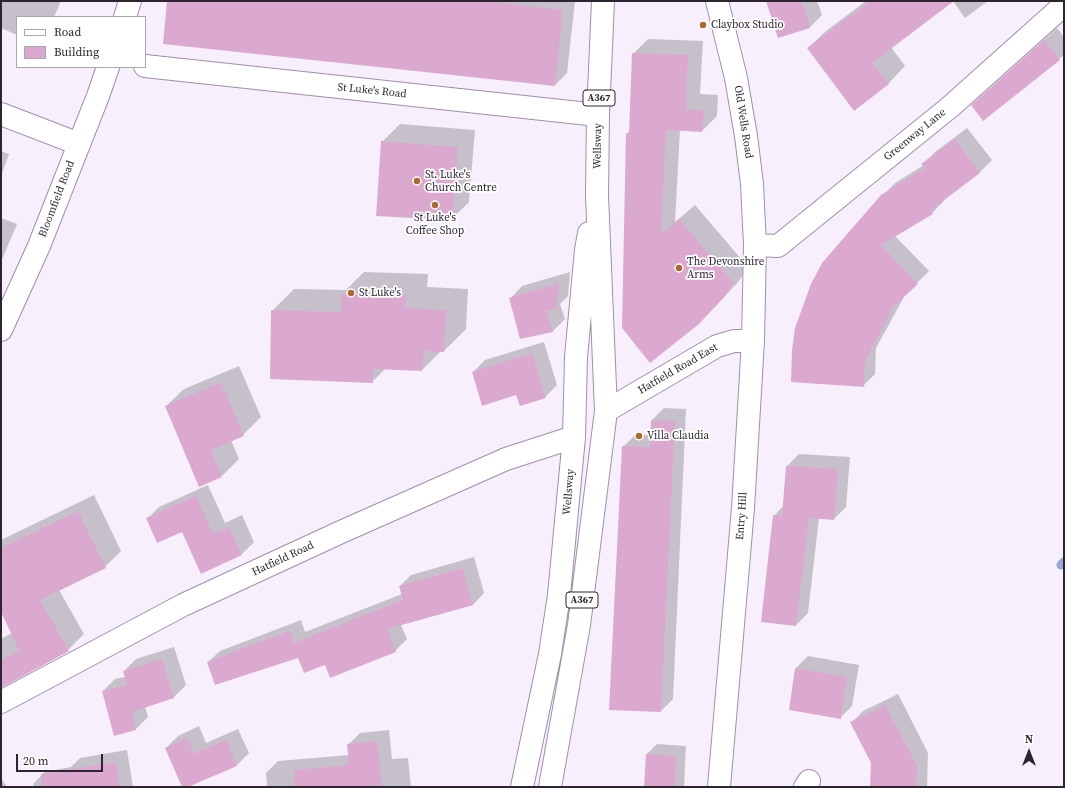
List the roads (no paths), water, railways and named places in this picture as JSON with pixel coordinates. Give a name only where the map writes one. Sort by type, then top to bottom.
[{"type":"street","points":[[124,16],[130,1]]},
{"type":"street","name":"Wellsway","points":[[550,787],[579,625],[606,411],[597,195],[598,115],[603,1]]},
{"type":"street","name":"Old Wells Road","points":[[717,1],[736,78],[746,136],[752,184],[755,245]]},
{"type":"street","name":"Greenway Lane","points":[[755,245],[778,246],[950,107],[1064,5]]},
{"type":"street","name":"St Luke's Road","points":[[146,66],[598,115]]},
{"type":"street","name":"Bloomfield Road","points":[[1,330],[39,246],[108,68]]},
{"type":"street","points":[[1,114],[79,144]]},
{"type":"street","name":"Wellsway","points":[[522,787],[550,654],[559,595],[574,437],[576,357],[586,250],[597,195]]},
{"type":"street","name":"Entry Hill","points":[[719,787],[743,508],[753,341],[755,245]]},
{"type":"street","name":"Hatfield Road East","points":[[574,437],[606,411],[717,346],[734,341],[753,341]]},
{"type":"street","name":"Hatfield Road","points":[[1,702],[183,605],[348,529],[506,459],[574,437]]},
{"type":"waterway","points":[[1061,565],[1064,562]]},
{"type":"place","name":"Claybox Studio","points":[[703,25]]},
{"type":"place","name":"St. Luke's Church Centre","points":[[417,181]]},
{"type":"place","name":"St Luke's Coffee Shop","points":[[435,205]]},
{"type":"place","name":"The Devonshire Arms","points":[[679,268]]},
{"type":"place","name":"St Luke's","points":[[351,293]]},
{"type":"place","name":"Villa Claudia","points":[[639,436]]}]
